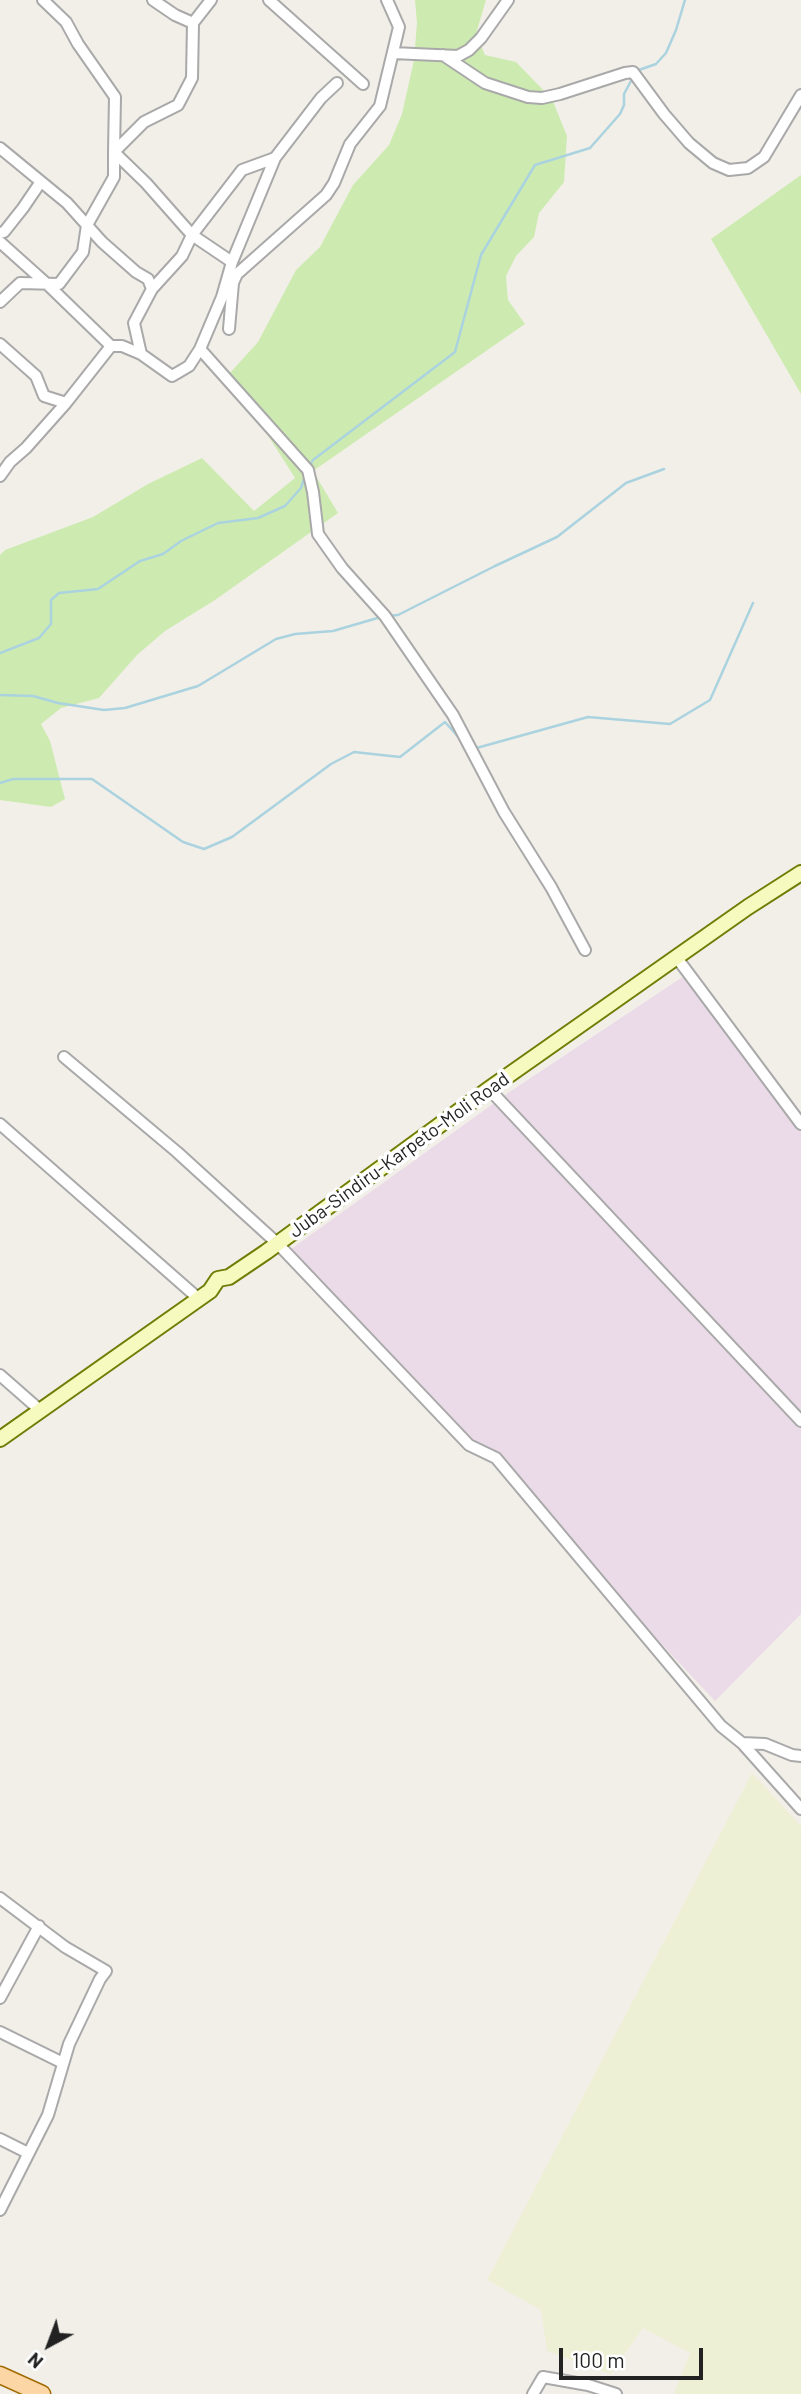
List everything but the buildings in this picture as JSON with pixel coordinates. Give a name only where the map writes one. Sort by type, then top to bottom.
[{"type":"main road","name":"Juba-Sindiru-Karpeto-Moli Road","points":[[0,1438],[210,1291],[218,1279],[229,1277],[278,1244],[489,1089],[801,873]]},
{"type":"main road","points":[[0,2375],[42,2394]]},
{"type":"street","points":[[2,298],[19,283],[59,285],[83,253],[87,225],[114,177],[115,97],[66,22],[43,0]]},
{"type":"street","points":[[153,0],[193,23]]},
{"type":"street","points":[[114,152],[144,122],[178,105],[192,78],[193,23],[211,0]]},
{"type":"street","points":[[269,0],[363,83]]},
{"type":"street","points":[[229,329],[233,283],[237,274],[326,195],[350,144],[380,106],[399,27],[387,0]]},
{"type":"street","points":[[393,53],[458,56],[469,50],[496,19],[508,0]]},
{"type":"street","points":[[443,55],[485,83],[528,97],[542,98],[560,94],[633,72],[663,114],[694,149],[713,163],[729,170],[748,168],[764,157],[801,95]]},
{"type":"street","points":[[0,242],[111,346],[122,346],[141,354],[172,376],[189,366],[200,349],[275,158],[321,98],[337,83]]},
{"type":"street","points":[[0,148],[67,203],[102,242],[148,279],[152,289]]},
{"type":"street","points":[[114,152],[192,235],[232,262]]},
{"type":"street","points":[[141,354],[134,323],[152,289],[181,256],[192,235],[242,170],[275,158]]},
{"type":"street","points":[[0,233],[4,232],[40,183]]},
{"type":"street","points":[[0,344],[36,376],[44,396],[66,403]]},
{"type":"street","points":[[0,476],[66,403],[111,346]]},
{"type":"street","points":[[200,349],[308,470],[318,534],[342,568],[385,616],[453,715],[504,812],[551,887],[585,950]]},
{"type":"street","points":[[0,454],[10,462]]},
{"type":"street","points":[[677,958],[801,1124]]},
{"type":"street","points":[[64,1057],[177,1152],[278,1244],[469,1445],[496,1458],[721,1726],[742,1743],[801,1809]]},
{"type":"street","points":[[489,1089],[801,1421]]},
{"type":"street","points":[[0,1124],[199,1299]]},
{"type":"street","points":[[0,1375],[41,1411]]},
{"type":"street","points":[[742,1743],[765,1744],[801,1756]]},
{"type":"street","points":[[0,1898],[65,1947],[107,1972],[100,1979],[69,2044],[48,2115],[0,2210]]},
{"type":"street","points":[[0,1998],[39,1926]]},
{"type":"street","points":[[0,2032],[63,2063]]},
{"type":"street","points":[[0,2139],[28,2152]]},
{"type":"street","points":[[533,2394],[543,2377],[588,2385],[615,2394]]},
{"type":"shaded area","points":[[684,976],[801,1121],[801,1614],[715,1701],[291,1249],[511,1091]]},
{"type":"green space","points":[[415,0],[486,0],[476,34],[485,55],[516,62],[552,99],[567,136],[564,182],[539,213],[534,237],[516,256],[506,276],[508,300],[525,324],[313,471],[338,513],[215,600],[165,631],[137,655],[99,698],[61,708],[41,724],[50,741],[65,799],[51,807],[0,800],[0,555],[5,550],[93,517],[148,484],[202,458],[254,511],[295,478],[229,374],[258,342],[296,270],[320,247],[353,185],[389,145],[402,114],[414,60],[417,23]]},
{"type":"green space","points":[[801,175],[801,394],[711,239]]},
{"type":"green space","points":[[752,1773],[801,1826],[801,2394],[674,2394],[690,2353],[643,2328],[611,2374],[547,2351],[541,2310],[487,2280]]},
{"type":"waterway","points":[[636,71],[656,64],[666,53],[685,0]]},
{"type":"waterway","points":[[309,467],[313,460],[455,352],[481,255],[535,165],[590,148],[620,114],[624,105],[624,94],[632,79]]},
{"type":"waterway","points":[[388,616],[398,615],[557,537],[626,483],[664,469]]},
{"type":"waterway","points":[[0,653],[39,638],[51,624],[51,600],[59,593],[98,589],[140,561],[163,554],[181,541],[218,523],[258,518],[285,506],[301,488],[305,476]]},
{"type":"waterway","points":[[473,749],[588,717],[670,724],[710,700],[753,603]]},
{"type":"waterway","points":[[0,695],[33,696],[104,710],[125,708],[198,686],[276,639],[295,634],[333,631],[381,617]]},
{"type":"waterway","points":[[0,783],[13,779],[92,779],[183,842],[204,849],[232,837],[331,764],[354,752],[400,757],[445,722],[461,740]]}]
